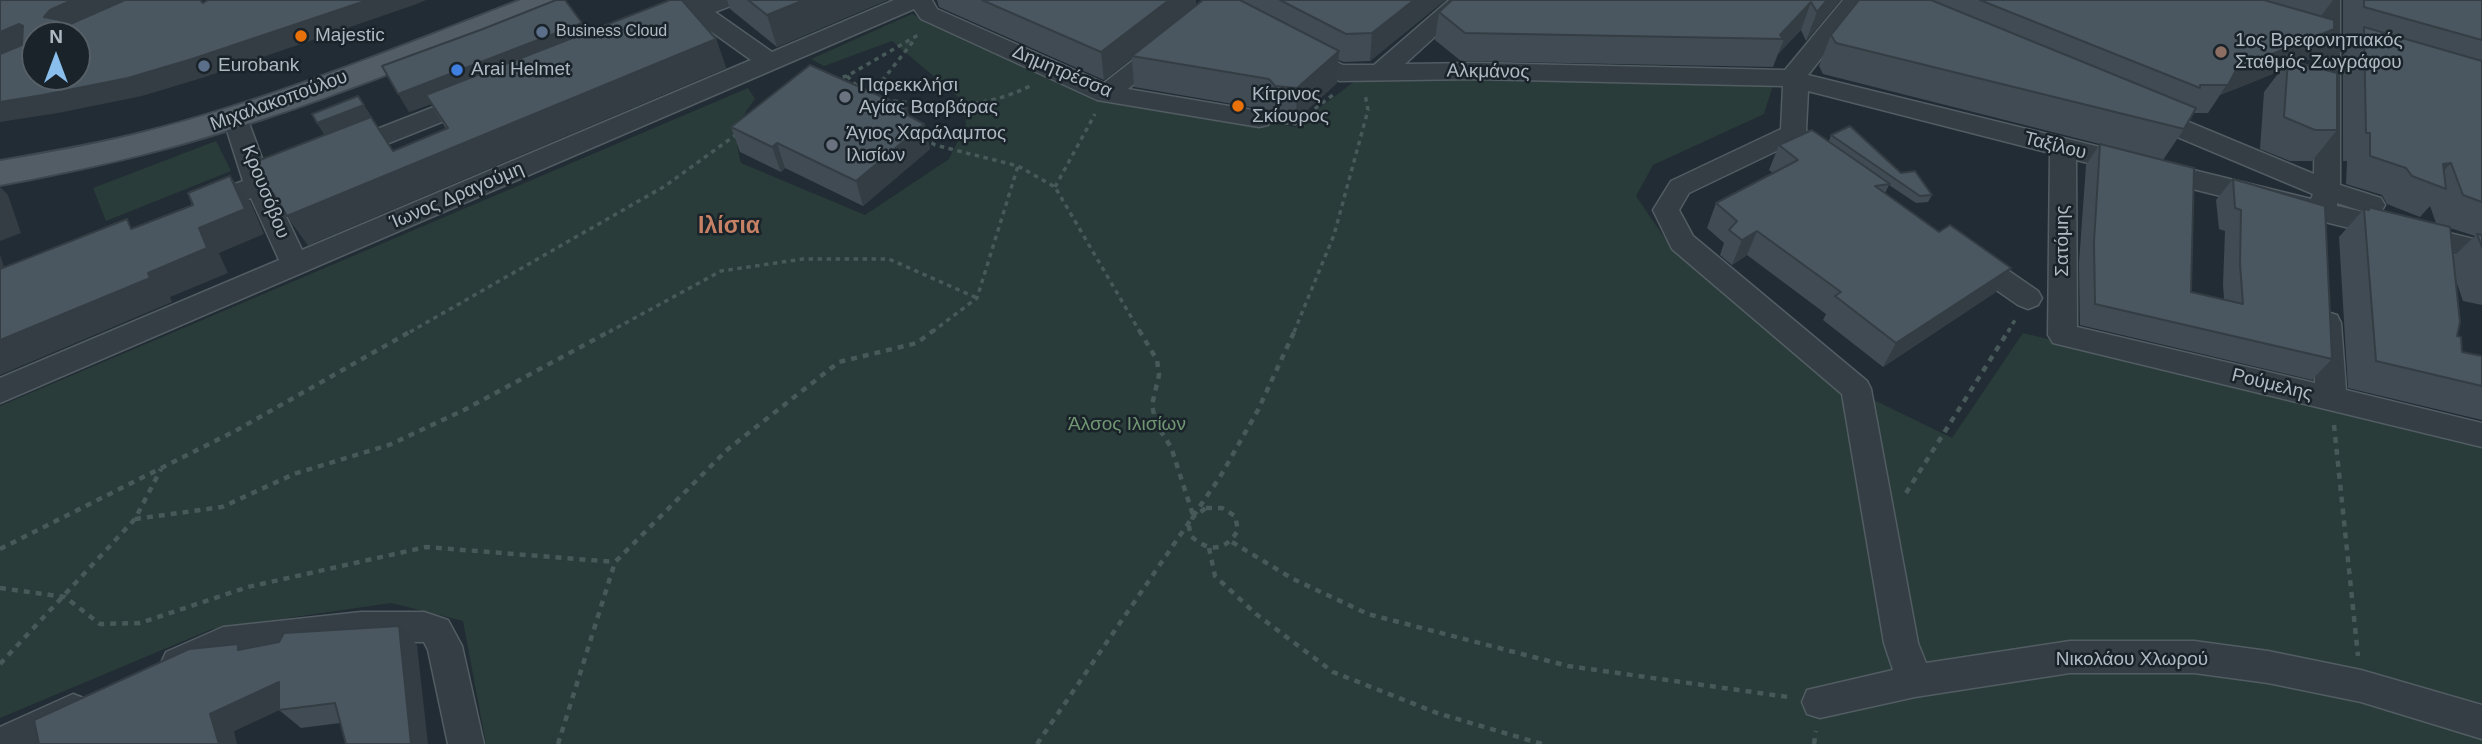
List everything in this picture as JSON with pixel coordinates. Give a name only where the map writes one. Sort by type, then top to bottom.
[{"type":"main road","name":"Μιχαλακοπούλου","points":[[5,169],[120,128],[229,97],[478,0]]},
{"type":"main road","name":"Μιχαλακοπούλου","points":[[5,169],[127,149],[236,118],[549,0]]},
{"type":"street","points":[[627,39],[690,5],[726,0]]},
{"type":"street","points":[[1371,72],[1463,0]]},
{"type":"street","points":[[1793,132],[1794,79],[1856,0]]},
{"type":"street","points":[[2324,213],[2328,0]]},
{"type":"street","points":[[1106,94],[1215,2],[1241,20]]},
{"type":"street","points":[[690,5],[770,62]]},
{"type":"street","name":"Δημητρέσσα","points":[[920,12],[1106,94],[1259,119]]},
{"type":"street","name":"Ίωνος Δραγούμη","points":[[0,391],[770,62],[920,12]]},
{"type":"street","points":[[2300,34],[2352,48]]},
{"type":"street","name":"Αλκμάνος","points":[[1278,40],[1339,73],[1794,79]]},
{"type":"street","name":"Ταξίλου","points":[[1794,79],[2482,251]]},
{"type":"street","points":[[181,216],[500,89]]},
{"type":"street","points":[[2120,104],[2195,135],[2324,213]]},
{"type":"street","name":"Κρουσόβου","points":[[236,118],[258,185],[295,265]]},
{"type":"street","points":[[1793,132],[1834,163]]},
{"type":"street","points":[[1793,132],[1680,187],[1666,210],[1682,242],[1856,389],[1901,643],[1915,681]]},
{"type":"street","points":[[2177,176],[2195,135]]},
{"type":"street","name":"Σατόμης","points":[[2063,148],[2063,335]]},
{"type":"street","name":"Ταξίλου","points":[[2324,213],[2482,242]]},
{"type":"street","points":[[1953,246],[2028,298]]},
{"type":"street","points":[[2326,292],[2331,399]]},
{"type":"street","name":"Ρούμελης","points":[[2063,335],[2482,435]]},
{"type":"street","points":[[147,677],[223,643],[361,627],[424,627],[436,631],[445,646],[466,744]]},
{"type":"street","name":"Νικολάου Χλωρού","points":[[1820,702],[1915,681],[2070,657],[2194,657],[2268,667],[2361,685],[2482,722]]},
{"type":"street","points":[[3,744],[36,736],[97,700]]},
{"type":"path","points":[[824,82],[848,76],[920,12]]},
{"type":"path","points":[[868,98],[920,12]]},
{"type":"path","points":[[848,76],[868,98],[974,107],[1011,98],[1055,71]]},
{"type":"path","points":[[1295,124],[1371,72]]},
{"type":"path","points":[[1037,744],[1220,477],[1258,410],[1300,320],[1334,235],[1368,110],[1371,72]]},
{"type":"path","points":[[1055,187],[1106,94]]},
{"type":"path","points":[[0,549],[249,423],[665,186],[744,129]]},
{"type":"path","points":[[917,134],[935,145],[1018,166],[1055,187],[1157,360],[1159,375],[1152,405],[1156,424],[1171,447],[1193,516],[1189,529],[1191,536],[1195,542],[1209,548],[1217,548],[1232,542],[1238,530],[1235,516],[1230,511],[1206,508],[1193,516]]},
{"type":"path","points":[[558,744],[615,562],[728,449],[839,362],[917,344],[977,298],[1018,166]]},
{"type":"path","points":[[135,519],[222,507],[294,474],[389,445],[464,410],[721,271],[803,259],[889,259],[977,298]]},
{"type":"path","points":[[1882,531],[2028,298]]},
{"type":"path","points":[[2331,399],[2361,685]]},
{"type":"path","points":[[0,664],[135,519],[161,468]]},
{"type":"path","points":[[1232,542],[1293,579],[1368,614],[1568,666],[1820,702]]},
{"type":"path","points":[[0,588],[65,597],[100,624],[140,622],[248,587],[426,547],[615,562]]},
{"type":"path","points":[[1209,548],[1215,576],[1256,614],[1333,672],[1437,713],[1542,744]]},
{"type":"green space","name":"Άλσος Ιλισίων","points":[[912,14],[1023,65],[1106,97],[1295,127],[1360,77],[1774,82],[1764,114],[1653,165],[1636,196],[1670,246],[1720,273],[1841,384],[1952,438],[2023,333],[2482,444],[2482,744],[486,744],[463,621],[391,603],[212,629],[0,718],[0,406],[748,88],[755,99],[738,129],[737,144],[741,163],[865,215],[949,159],[966,125],[963,101],[892,41],[824,66],[811,59]]},
{"type":"green space","points":[[216,141],[231,171],[106,221],[93,188]]},
{"type":"building","points":[[0,0],[72,0],[50,10],[44,17],[60,21],[21,21],[21,25],[0,32]]},
{"type":"building","points":[[125,0],[200,0],[203,3],[208,0],[368,0],[192,59],[128,78],[91,85],[91,21],[77,21]]},
{"type":"building","points":[[556,0],[565,0],[582,23],[398,94],[382,66],[483,29]]},
{"type":"building","points":[[670,0],[682,0],[716,39],[287,216],[273,193],[271,194],[255,162],[371,117],[393,151],[448,128],[426,95]]},
{"type":"building","points":[[748,0],[804,0],[767,15]]},
{"type":"building","points":[[982,0],[1169,0],[1101,52]]},
{"type":"building","points":[[1203,0],[1240,0],[1339,51],[1297,88],[1275,86],[1269,79],[1132,56]]},
{"type":"building","points":[[1280,0],[1414,0],[1372,33],[1346,34]]},
{"type":"building","points":[[1452,0],[1827,0],[1817,12],[1811,2],[1780,35],[1784,39],[1465,33],[1439,12]]},
{"type":"building","points":[[1859,0],[1931,0],[2196,108],[2184,129],[1836,43],[1831,35]]},
{"type":"building","points":[[1980,0],[2264,0],[2334,20],[2334,29],[2237,68],[2228,85],[2200,85],[2200,88]]},
{"type":"building","points":[[2364,0],[2482,0],[2482,40],[2364,7]]},
{"type":"building","points":[[2364,27],[2482,61],[2482,202],[2463,195],[2451,163],[2443,164],[2446,189],[2412,176],[2406,168],[2370,156],[2370,133],[2366,133]]},
{"type":"building","points":[[21,45],[21,91],[63,91],[0,102],[0,54]]},
{"type":"building","points":[[2288,60],[2337,73],[2337,130],[2315,130],[2284,117]]},
{"type":"building","name":"Άγιος Χαράλαμπος Ιλισίων","points":[[810,65],[907,108],[902,112],[924,124],[856,181],[777,143],[772,147],[731,127]]},
{"type":"building","points":[[358,96],[364,105],[317,123],[312,114]]},
{"type":"building","points":[[1850,126],[1901,173],[1915,171],[1932,195],[1920,196],[1831,135]]},
{"type":"building","points":[[1812,130],[1890,184],[1875,186],[1939,232],[1950,225],[2011,268],[1896,343],[1835,296],[1841,292],[1757,231],[1742,240],[1729,230],[1737,221],[1716,203],[1798,160],[1779,145]]},
{"type":"building","points":[[2100,144],[2194,168],[2191,292],[2243,304],[2240,264],[2241,210],[2235,208],[2233,179],[2325,206],[2332,359],[2095,304],[2094,242]]},
{"type":"building","points":[[230,176],[245,209],[199,228],[207,248],[148,273],[150,278],[0,340],[0,269],[127,219],[131,229],[193,205],[188,193]]},
{"type":"building","points":[[2368,207],[2450,227],[2460,322],[2457,336],[2461,337],[2462,352],[2482,356],[2482,386],[2376,361],[2364,209],[2369,210]]},
{"type":"building","points":[[399,626],[411,744],[346,744],[335,703],[279,710],[279,682],[210,714],[219,744],[39,744],[34,720],[189,649],[238,644],[238,650],[279,642],[284,633]]},
{"type":"place","name":"Business Cloud","points":[[542,32]]},
{"type":"place","name":"Majestic","points":[[301,36]]},
{"type":"place","name":"1ος Βρεφονηπιακός Σταθμός Ζωγράφου","points":[[2221,52]]},
{"type":"place","name":"Eurobank","points":[[204,66]]},
{"type":"place","name":"Arai Helmet","points":[[457,70]]},
{"type":"place","name":"Παρεκκλήσι Αγίας Βαρβάρας","points":[[845,97]]},
{"type":"place","name":"Κίτρινος Σκίουρος","points":[[1238,106]]},
{"type":"place","name":"Άγιος Χαράλαμπος Ιλισίων","points":[[832,145]]},
{"type":"district","name":"Iλίσια","points":[[729,227]]}]
